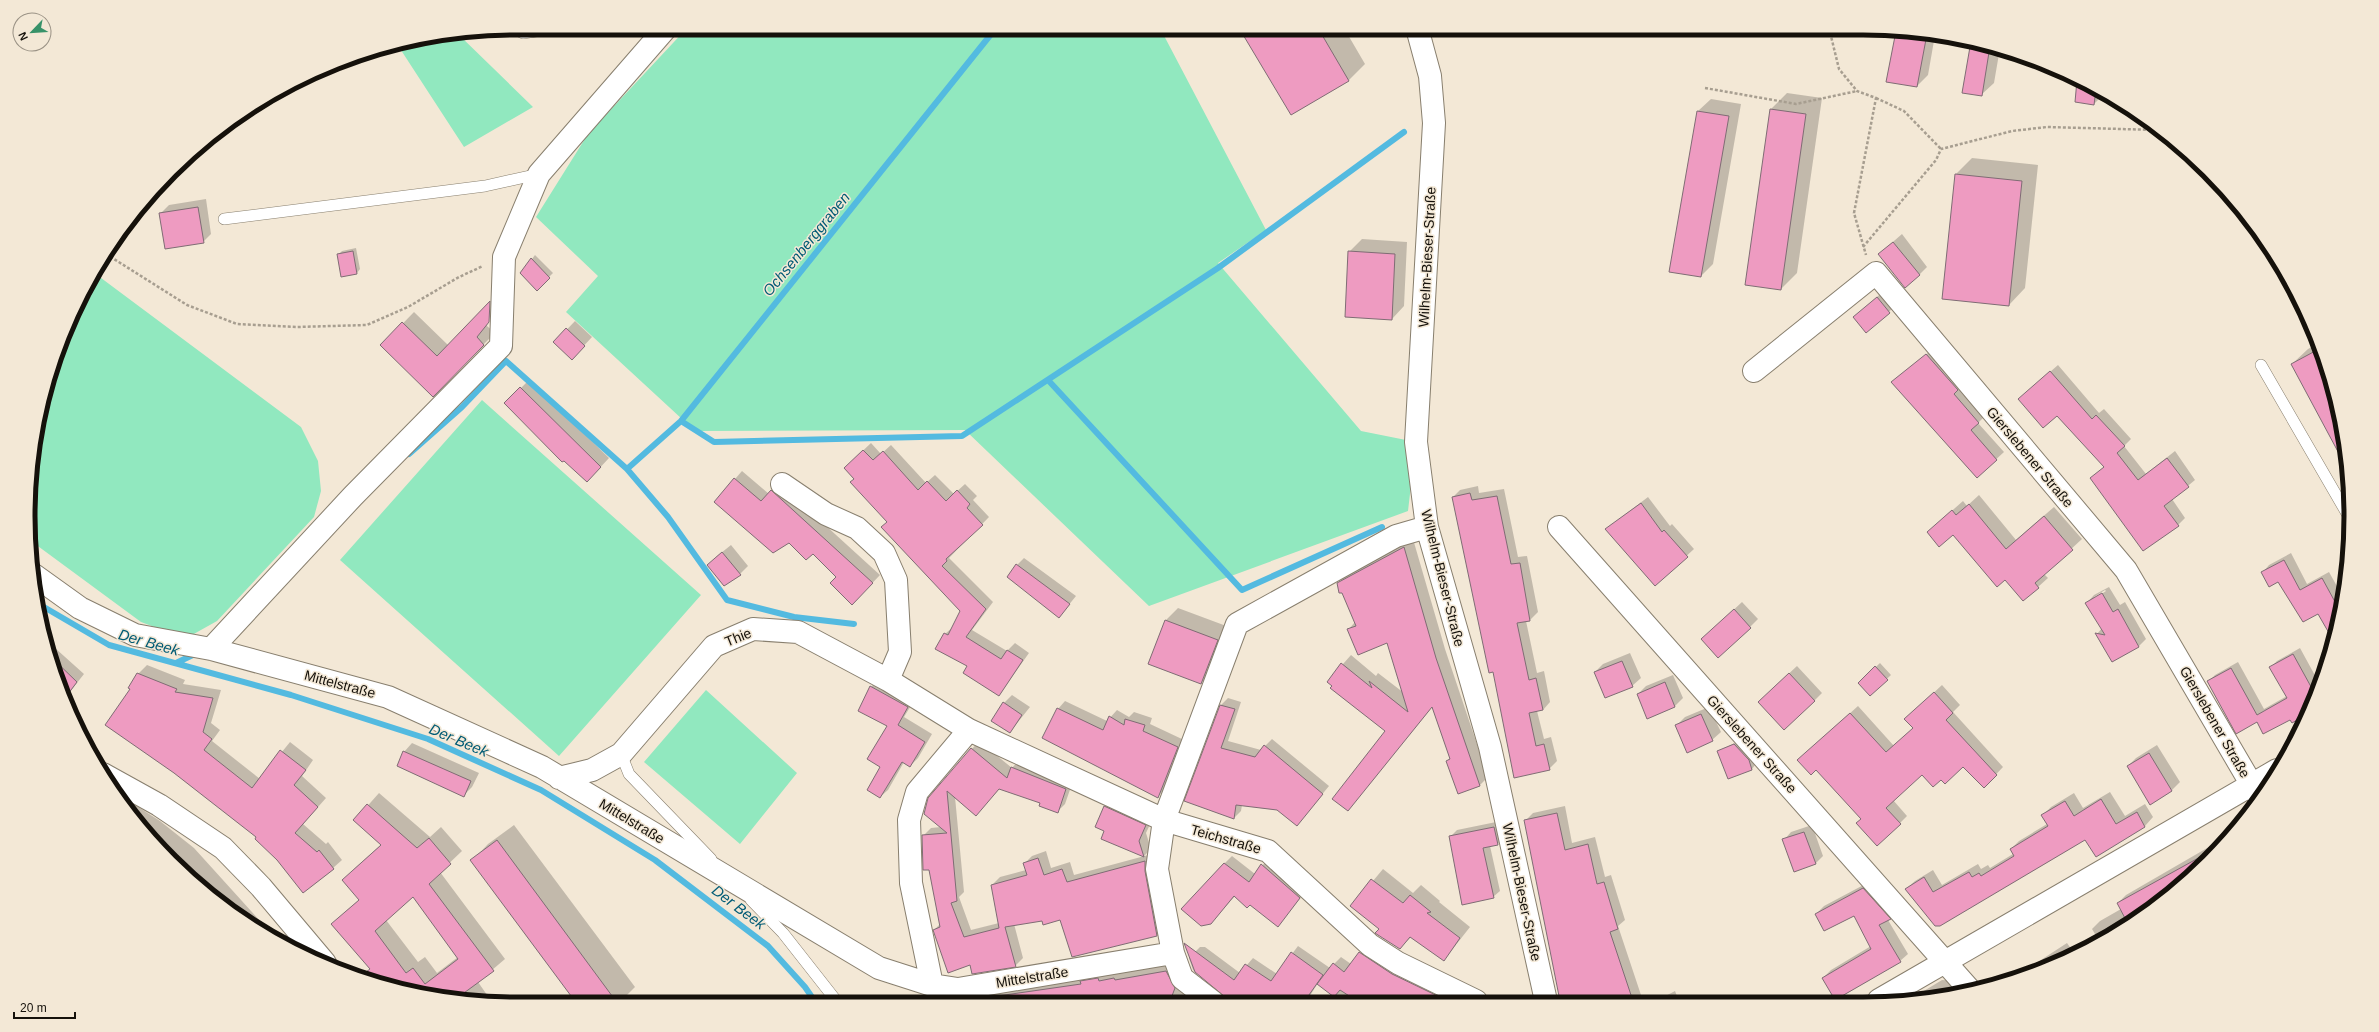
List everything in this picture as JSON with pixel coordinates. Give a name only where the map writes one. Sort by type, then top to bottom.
[{"type":"street","points":[[210,649],[353,496],[501,346],[504,257],[539,174],[660,35]]},
{"type":"street","name":"Wilhelm-Bieser-Straße","points":[[1419,35],[1430,76],[1434,123],[1416,442],[1427,527],[1490,747],[1545,997]]},
{"type":"street","points":[[1754,371],[1876,273]]},
{"type":"street","name":"Gierslebener Straße","points":[[1876,273],[2126,570],[2255,792],[1885,996]]},
{"type":"street","points":[[782,484],[826,514],[857,528],[884,553],[896,580],[900,652],[888,680]]},
{"type":"street","points":[[1191,996],[1182,978],[1173,953],[1157,869],[1164,820],[1237,624],[1396,536],[1427,527]]},
{"type":"street","name":"Gierslebener Straße","points":[[1559,527],[1945,962]]},
{"type":"street","name":"Mittelstraße","points":[[39,579],[80,608],[135,635],[210,649],[388,697],[542,767],[879,968],[932,985],[958,989],[1173,953]]},
{"type":"street","name":"Thie","points":[[559,778],[592,770],[621,754],[714,646],[753,629],[798,632],[888,680],[969,730]]},
{"type":"street","points":[[932,985],[911,883],[909,820],[916,792],[969,730]]},
{"type":"street","name":"Teichstraße","points":[[969,730],[1164,820],[1268,851],[1370,945],[1398,963],[1468,997]]},
{"type":"street","points":[[114,780],[159,805],[223,848],[261,887],[317,953]]},
{"type":"street","points":[[1945,962],[1967,986]]},
{"type":"lane","points":[[224,219],[485,186],[539,174]]},
{"type":"lane","points":[[2261,365],[2344,508]]},
{"type":"lane","points":[[621,754],[629,774],[783,933],[833,997]]},
{"type":"path","points":[[1831,35],[1839,69],[1857,90],[1904,110],[1941,149]]},
{"type":"path","points":[[1705,88],[1796,104],[1857,90]]},
{"type":"path","points":[[1876,98],[1854,213],[1863,247],[1876,273]]},
{"type":"path","points":[[1941,149],[2012,131],[2047,127],[2150,130]]},
{"type":"path","points":[[1863,247],[1936,160],[1941,149]]},
{"type":"path","points":[[111,257],[187,305],[237,324],[297,328],[367,325],[408,307],[459,277],[504,257]]},
{"type":"green space","points":[[680,35],[1164,35],[1266,230],[1218,263],[1361,431],[1416,442],[1408,511],[1149,606],[965,430],[695,431],[566,312],[598,276],[536,217],[588,134]]},
{"type":"green space","points":[[462,38],[533,107],[464,147],[400,49],[422,44]]},
{"type":"green space","points":[[98,276],[301,427],[318,461],[321,491],[314,517],[217,621],[192,635],[168,632],[141,622],[36,545],[36,485],[44,422],[51,392],[61,361],[72,332]]},
{"type":"green space","points":[[482,400],[701,595],[559,756],[340,560]]},
{"type":"green space","points":[[706,690],[797,773],[740,844],[644,762]]},
{"type":"building","points":[[1243,35],[1322,35],[1349,81],[1291,115]]},
{"type":"building","points":[[1895,36],[1926,39],[1917,87],[1886,82]]},
{"type":"building","points":[[1970,47],[1989,52],[1982,96],[1962,93]]},
{"type":"building","points":[[2077,85],[2095,95],[2094,105],[2075,102]]},
{"type":"building","points":[[1770,109],[1806,114],[1781,290],[1745,285]]},
{"type":"building","points":[[1697,111],[1729,116],[1701,277],[1669,272]]},
{"type":"building","points":[[1955,174],[2022,181],[2009,306],[1942,299]]},
{"type":"building","points":[[198,207],[204,243],[165,249],[159,213]]},
{"type":"building","points":[[1893,242],[1920,275],[1905,288],[1878,254]]},
{"type":"building","points":[[353,251],[357,274],[341,277],[337,254]]},
{"type":"building","points":[[1348,251],[1395,254],[1392,320],[1345,317]]},
{"type":"building","points":[[531,258],[550,278],[537,291],[520,273]]},
{"type":"building","points":[[1877,297],[1890,313],[1866,333],[1853,317]]},
{"type":"building","points":[[490,301],[489,322],[477,337],[484,345],[433,397],[380,345],[402,322],[437,356]]},
{"type":"building","points":[[566,328],[585,346],[572,360],[553,342]]},
{"type":"building","points":[[2314,351],[2328,392],[2335,422],[2340,456],[2291,364]]},
{"type":"building","points":[[1926,354],[1958,390],[1954,394],[1979,423],[1971,430],[1997,460],[1977,478],[1891,382]]},
{"type":"building","points":[[2050,371],[2092,419],[2096,415],[2125,446],[2117,453],[2138,480],[2167,458],[2189,487],[2164,506],[2179,526],[2143,551],[2090,478],[2104,467],[2057,416],[2043,428],[2018,399]]},
{"type":"building","points":[[520,387],[601,467],[587,482],[564,461],[562,462],[504,403]]},
{"type":"building","points":[[863,450],[873,460],[883,451],[918,490],[927,481],[946,501],[957,490],[970,504],[967,508],[983,525],[946,559],[947,561],[942,566],[986,609],[966,637],[1001,659],[1007,650],[1023,660],[999,696],[963,673],[967,666],[935,649],[944,633],[948,635],[960,611],[881,527],[887,522],[850,482],[854,479],[844,468]]},
{"type":"building","points":[[734,478],[761,501],[771,490],[873,583],[852,605],[830,583],[836,577],[813,554],[806,560],[789,543],[773,553],[714,502]]},
{"type":"building","points":[[1470,493],[1472,500],[1497,496],[1511,564],[1520,563],[1530,621],[1517,623],[1529,680],[1536,678],[1543,710],[1529,713],[1536,746],[1544,744],[1550,770],[1514,778],[1493,672],[1489,673],[1452,497]]},
{"type":"building","points":[[1641,503],[1662,532],[1664,530],[1688,557],[1655,586],[1605,529]]},
{"type":"building","points":[[1969,504],[2006,549],[2044,516],[2073,550],[2035,583],[2039,588],[2023,601],[2005,580],[1997,587],[1953,535],[1939,547],[1927,532],[1952,510],[1956,515]]},
{"type":"building","points":[[1404,547],[1436,658],[1480,786],[1458,794],[1446,761],[1450,759],[1432,707],[1348,811],[1332,799],[1385,731],[1330,688],[1332,686],[1327,682],[1341,663],[1372,688],[1369,681],[1408,712],[1387,643],[1358,655],[1347,629],[1356,626],[1342,593],[1339,593],[1337,583]]},
{"type":"building","points":[[722,552],[741,575],[724,586],[707,565]]},
{"type":"building","points":[[2284,560],[2300,590],[2322,578],[2336,604],[2329,634],[2318,614],[2303,622],[2278,582],[2269,587],[2261,572]]},
{"type":"building","points":[[1016,564],[1070,604],[1059,618],[1007,577]]},
{"type":"building","points":[[2102,593],[2113,612],[2118,609],[2139,647],[2112,662],[2095,633],[2105,635],[2085,603]]},
{"type":"building","points":[[1734,609],[1751,628],[1718,658],[1701,639]]},
{"type":"building","points":[[1165,620],[1218,640],[1201,684],[1148,664]]},
{"type":"building","points":[[2293,654],[2312,688],[2298,719],[2292,723],[2290,720],[2263,734],[2257,722],[2236,734],[2207,681],[2231,668],[2257,715],[2287,698],[2269,667]]},
{"type":"building","points":[[1622,661],[1633,687],[1605,698],[1594,672]]},
{"type":"building","points":[[59,665],[77,682],[69,692]]},
{"type":"building","points":[[1875,666],[1888,680],[1870,696],[1858,683]]},
{"type":"building","points":[[137,673],[177,689],[175,692],[213,698],[203,732],[212,739],[204,750],[252,788],[280,750],[306,770],[294,785],[318,807],[295,833],[317,852],[319,850],[334,869],[303,893],[277,860],[255,839],[256,837],[174,773],[105,725],[130,689],[128,688]]},
{"type":"building","points":[[1789,673],[1815,701],[1784,730],[1758,702]]},
{"type":"building","points":[[1665,682],[1675,707],[1647,719],[1637,694]]},
{"type":"building","points":[[870,686],[908,707],[898,725],[925,742],[910,767],[902,762],[880,798],[867,790],[880,767],[867,759],[887,726],[858,711]]},
{"type":"building","points":[[1934,692],[1953,713],[1946,720],[1997,775],[1984,788],[1963,767],[1945,784],[1941,780],[1933,787],[1922,775],[1886,808],[1901,824],[1877,846],[1856,823],[1861,819],[1816,770],[1811,775],[1797,760],[1850,713],[1886,752],[1913,728],[1904,719]]},
{"type":"building","points":[[1003,702],[1022,715],[1010,733],[991,721]]},
{"type":"building","points":[[1220,705],[1235,709],[1221,748],[1255,757],[1264,745],[1323,794],[1297,826],[1277,810],[1236,805],[1234,819],[1184,801]]},
{"type":"building","points":[[1057,708],[1103,730],[1109,716],[1124,725],[1125,719],[1145,725],[1143,731],[1178,747],[1158,798],[1042,738]]},
{"type":"building","points":[[1701,714],[1713,741],[1687,753],[1675,725]]},
{"type":"building","points":[[1734,744],[1749,760],[1752,770],[1728,779],[1717,751]]},
{"type":"building","points":[[971,748],[1007,778],[1011,767],[1066,789],[1058,813],[1039,806],[1040,803],[999,789],[976,816],[947,791],[957,901],[951,903],[964,937],[999,928],[991,885],[1027,875],[1023,863],[1038,858],[1044,875],[1062,869],[1067,882],[1145,861],[1145,871],[1157,936],[1072,957],[1060,920],[1043,925],[1042,921],[1005,927],[1016,967],[972,974],[970,965],[948,973],[933,930],[940,927],[929,870],[923,870],[922,835],[947,833],[924,814],[928,798]]},
{"type":"building","points":[[403,751],[471,781],[464,797],[397,766]]},
{"type":"building","points":[[2149,753],[2172,791],[2150,805],[2127,766]]},
{"type":"building","points":[[2101,799],[2116,824],[2137,812],[2145,827],[2096,857],[2085,840],[1940,926],[1935,926],[1905,889],[1924,877],[1933,892],[1969,872],[1972,877],[1979,873],[1981,876],[2014,856],[2010,849],[2048,826],[2041,815],[2065,801],[2074,816]]},
{"type":"building","points":[[367,804],[417,848],[429,838],[451,864],[429,884],[494,971],[463,994],[422,988],[367,973],[370,969],[331,924],[359,900],[342,880],[381,845],[353,820]],"holes":[[[413,897],[458,959],[425,984],[413,968],[406,973],[375,931]]]},
{"type":"building","points":[[1104,806],[1146,825],[1139,841],[1144,857],[1101,839],[1104,831],[1095,827]]},
{"type":"building","points":[[1557,813],[1565,850],[1588,844],[1597,884],[1604,882],[1618,929],[1610,932],[1632,997],[1559,997],[1524,820]]},
{"type":"building","points":[[1494,827],[1498,845],[1483,848],[1494,898],[1462,905],[1449,836]]},
{"type":"building","points":[[1804,832],[1816,864],[1794,872],[1782,839]]},
{"type":"building","points":[[497,840],[613,997],[572,997],[470,860]]},
{"type":"building","points":[[2202,857],[2156,898],[2125,919],[2117,903]]},
{"type":"building","points":[[1224,863],[1249,882],[1261,864],[1300,898],[1278,927],[1250,905],[1247,908],[1234,896],[1211,924],[1201,926],[1181,909]]},
{"type":"building","points":[[1371,879],[1403,903],[1410,895],[1431,912],[1427,913],[1460,938],[1444,961],[1410,937],[1400,949],[1375,933],[1379,929],[1350,906]]},
{"type":"building","points":[[1863,888],[1891,919],[1879,925],[1901,962],[1840,997],[1833,997],[1822,978],[1871,949],[1854,916],[1824,931],[1815,914]]},
{"type":"building","points":[[1184,943],[1234,980],[1245,964],[1271,981],[1291,952],[1323,975],[1308,997],[1225,997],[1195,972]]},
{"type":"building","points":[[1359,952],[1392,974],[1440,997],[1351,997],[1340,990],[1334,997],[1317,984],[1333,963],[1344,972]]},
{"type":"building","points":[[1166,971],[1175,988],[1172,997],[991,997],[1081,984],[1080,981],[1098,978],[1099,981],[1114,978],[1115,980]]},
{"type":"waterway","name":"Ochsenberggraben","points":[[627,469],[681,421],[990,35]]},
{"type":"waterway","points":[[681,421],[714,442],[962,436],[1218,268],[1404,132]]},
{"type":"waterway","name":"Ochsenberggraben","points":[[409,454],[462,407],[506,361],[627,469],[668,517],[727,600],[794,617],[854,624]]},
{"type":"waterway","points":[[1048,380],[1242,590],[1382,527]]},
{"type":"waterway","name":"Der Beek","points":[[43,607],[109,645],[291,695],[428,739],[541,790],[655,860],[768,946],[805,987],[812,997]]},
{"type":"waterway","points":[[176,663],[197,653]]}]
